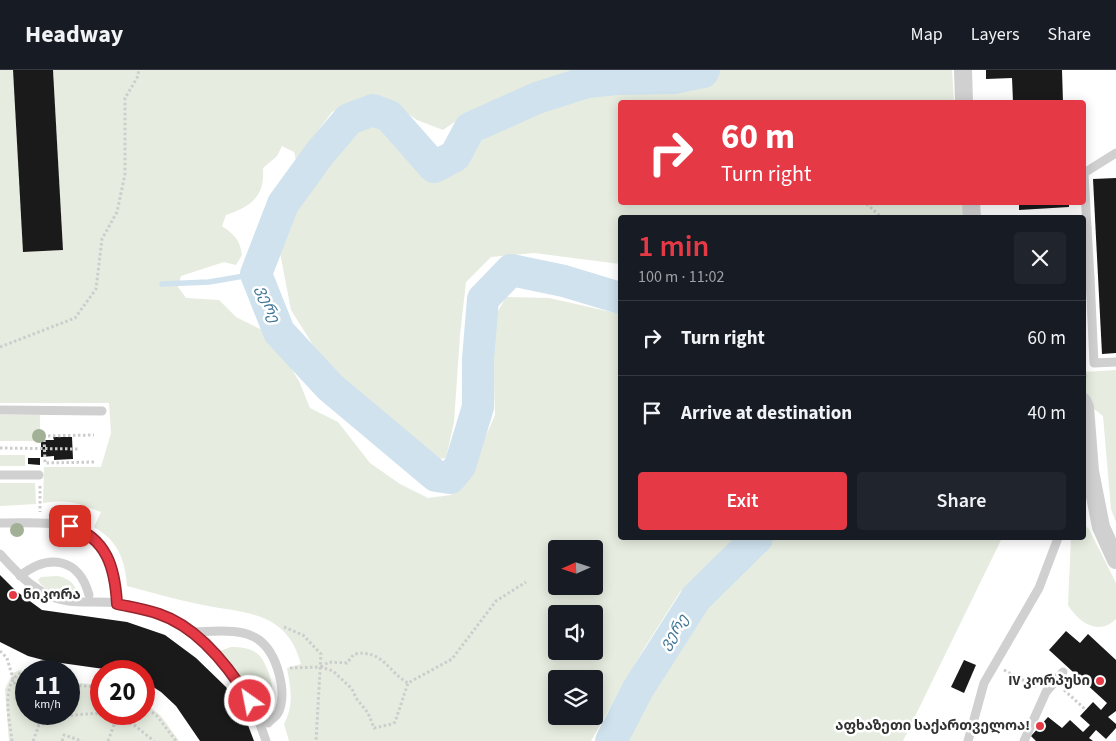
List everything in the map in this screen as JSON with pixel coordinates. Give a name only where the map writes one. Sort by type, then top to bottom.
[{"type":"street","points":[[963,70],[964,100]]},
{"type":"street","points":[[1086,478],[1101,527],[1116,560]]},
{"type":"lane","points":[[1086,172],[1116,153]]},
{"type":"lane","points":[[1086,278],[1094,363],[1116,362]]},
{"type":"lane","points":[[0,410],[102,411]]},
{"type":"lane","points":[[0,475],[39,475]]},
{"type":"lane","points":[[0,524],[59,523],[80,530],[95,540],[111,562],[117,604]]},
{"type":"lane","points":[[968,741],[984,683],[1039,588],[1057,540]]},
{"type":"lane","points":[[0,554],[20,576],[37,589],[52,597],[66,601],[117,604],[160,614],[191,632],[222,662],[238,681],[250,701],[266,741]]},
{"type":"lane","points":[[20,576],[32,567],[62,563],[72,567],[80,574],[89,595]]},
{"type":"lane","points":[[191,632],[241,633],[259,640],[273,658],[279,678],[281,704],[278,714],[268,723]]},
{"type":"lane","points":[[1024,741],[1046,692],[1063,672]]},
{"type":"path","points":[[0,347],[75,318],[96,289],[102,240],[117,212],[125,174],[126,98],[137,78],[139,70]]},
{"type":"path","points":[[868,205],[879,215]]},
{"type":"path","points":[[94,435],[44,436],[45,463],[94,462]]},
{"type":"path","points":[[0,448],[78,448]]},
{"type":"path","points":[[39,475],[40,523]]},
{"type":"path","points":[[273,658],[288,664],[290,669],[320,667],[333,671],[352,689],[356,698],[368,713],[374,728],[395,722],[408,684],[452,659],[496,601],[526,582]]},
{"type":"path","points":[[284,627],[304,635],[321,654],[316,741]]},
{"type":"path","points":[[0,651],[7,658],[15,684]]},
{"type":"path","points":[[320,667],[329,662],[347,663],[354,654],[359,654],[386,662],[398,678],[408,684]]},
{"type":"path","points":[[995,665],[1046,692]]},
{"type":"path","points":[[12,741],[8,688],[14,677]]},
{"type":"path","points":[[1066,692],[1086,710]]},
{"type":"path","points":[[155,714],[176,741]]},
{"type":"path","points":[[32,741],[39,725]]},
{"type":"path","points":[[108,741],[114,725]]},
{"type":"path","points":[[134,725],[154,741]]},
{"type":"path","points":[[62,741],[64,735],[82,741]]},
{"type":"shaded area","points":[[0,70],[13,70],[24,252],[63,250],[53,70],[613,70],[567,77],[524,89],[482,106],[443,130],[417,120],[394,104],[365,96],[332,112],[296,160],[294,152],[282,146],[277,156],[263,168],[262,186],[255,199],[243,208],[226,215],[222,226],[236,238],[242,255],[236,265],[224,262],[181,276],[178,287],[186,298],[219,300],[236,317],[270,334],[299,381],[310,408],[338,422],[370,463],[400,484],[428,498],[451,495],[474,463],[495,415],[493,355],[497,313],[506,297],[549,298],[618,314],[618,540],[733,540],[709,567],[680,592],[645,647],[603,720],[603,670],[548,670],[548,725],[600,725],[591,741],[289,741],[284,724],[290,703],[287,668],[301,664],[294,646],[285,633],[274,623],[261,617],[189,602],[127,586],[119,552],[109,538],[94,527],[101,512],[73,503],[59,501],[43,503],[44,467],[101,467],[111,433],[109,403],[0,403]]},
{"type":"shaded area","points":[[713,70],[952,70],[954,100],[618,100],[618,205],[962,205],[964,215],[618,215],[618,264],[534,253],[491,257],[466,282],[454,422],[446,458],[431,460],[398,425],[323,361],[291,310],[280,253],[281,227],[303,189],[362,125],[384,124],[406,155],[423,172],[444,171],[465,157],[493,129],[575,96],[601,91],[666,86],[703,80]]},
{"type":"shaded area","points":[[1116,370],[1116,522],[1111,509],[1103,416],[1086,402],[1086,372]]},
{"type":"shaded area","points":[[0,415],[40,415],[40,441],[0,441]]},
{"type":"shaded area","points":[[0,455],[25,455],[25,466],[0,466]]},
{"type":"shaded area","points":[[0,483],[35,483],[36,504],[0,506]]},
{"type":"shaded area","points":[[1086,526],[1116,583],[1116,619],[1103,627],[1096,627],[1084,622],[1068,605],[1071,540],[1086,540]]},
{"type":"shaded area","points":[[771,540],[1001,540],[903,741],[626,741],[667,661],[716,594]]},
{"type":"shaded area","points":[[58,576],[72,583],[78,598],[61,595],[45,588],[38,580],[41,577]]},
{"type":"shaded area","points":[[231,647],[243,648],[257,653],[264,662],[270,677],[273,695],[269,709],[264,713],[252,690],[220,651]]},
{"type":"shaded area","points":[[15,672],[15,725],[80,725],[80,683],[90,684],[90,725],[155,725],[155,711],[161,716],[179,741],[9,741],[5,689]]},
{"type":"building","points":[[13,70],[53,70],[63,250],[23,252]]},
{"type":"building","points":[[986,70],[1062,70],[1063,100],[1013,100],[1012,78],[986,79]]},
{"type":"building","points":[[1116,178],[1116,353],[1102,354],[1093,179]]},
{"type":"building","points":[[1019,205],[1069,205],[1069,207],[1019,210]]},
{"type":"building","points":[[53,437],[72,437],[73,459],[54,460],[54,456],[41,457],[41,440],[54,440]]},
{"type":"building","points":[[28,458],[40,458],[40,465],[28,464]]},
{"type":"building","points":[[0,575],[16,591],[42,610],[127,622],[165,635],[196,658],[226,687],[246,720],[254,741],[200,741],[176,706],[155,688],[155,660],[90,660],[90,667],[80,666],[80,660],[43,660],[28,656],[0,642]]},
{"type":"building","name":"IV კორპუსი","points":[[1066,631],[1080,643],[1088,634],[1116,660],[1116,711],[1108,717],[1116,724],[1116,728],[1106,739],[1096,730],[1089,738],[1093,741],[1036,741],[1031,736],[1048,717],[1062,728],[1070,720],[1083,732],[1090,725],[1080,716],[1093,702],[1101,710],[1107,703],[1049,650]]},
{"type":"building","points":[[964,660],[976,665],[964,693],[951,687]]},
{"type":"waterway","name":"ვერე","points":[[618,297],[564,281],[511,270],[483,299],[478,359],[478,407],[460,466],[450,478],[436,476],[330,387],[279,332],[256,274],[283,204],[320,153],[349,119],[373,110],[389,116],[434,167],[455,156],[470,128],[537,98],[587,82],[616,79],[674,78],[703,72],[704,70]]},
{"type":"waterway","points":[[162,284],[209,282],[256,274]]},
{"type":"waterway","name":"ვერე","points":[[611,741],[638,689],[696,598],[755,540]]},
{"type":"place","name":"ნიკორა","points":[[13,595]]},
{"type":"place","name":"IV კორპუსი","points":[[1100,681]]},
{"type":"place","name":"აფხაზეთი საქართველოა!","points":[[1040,726]]},
{"type":"route","points":[[70,526],[95,540],[111,562],[116,583],[117,604],[160,614],[191,632],[222,662],[238,681],[250,701]]}]
